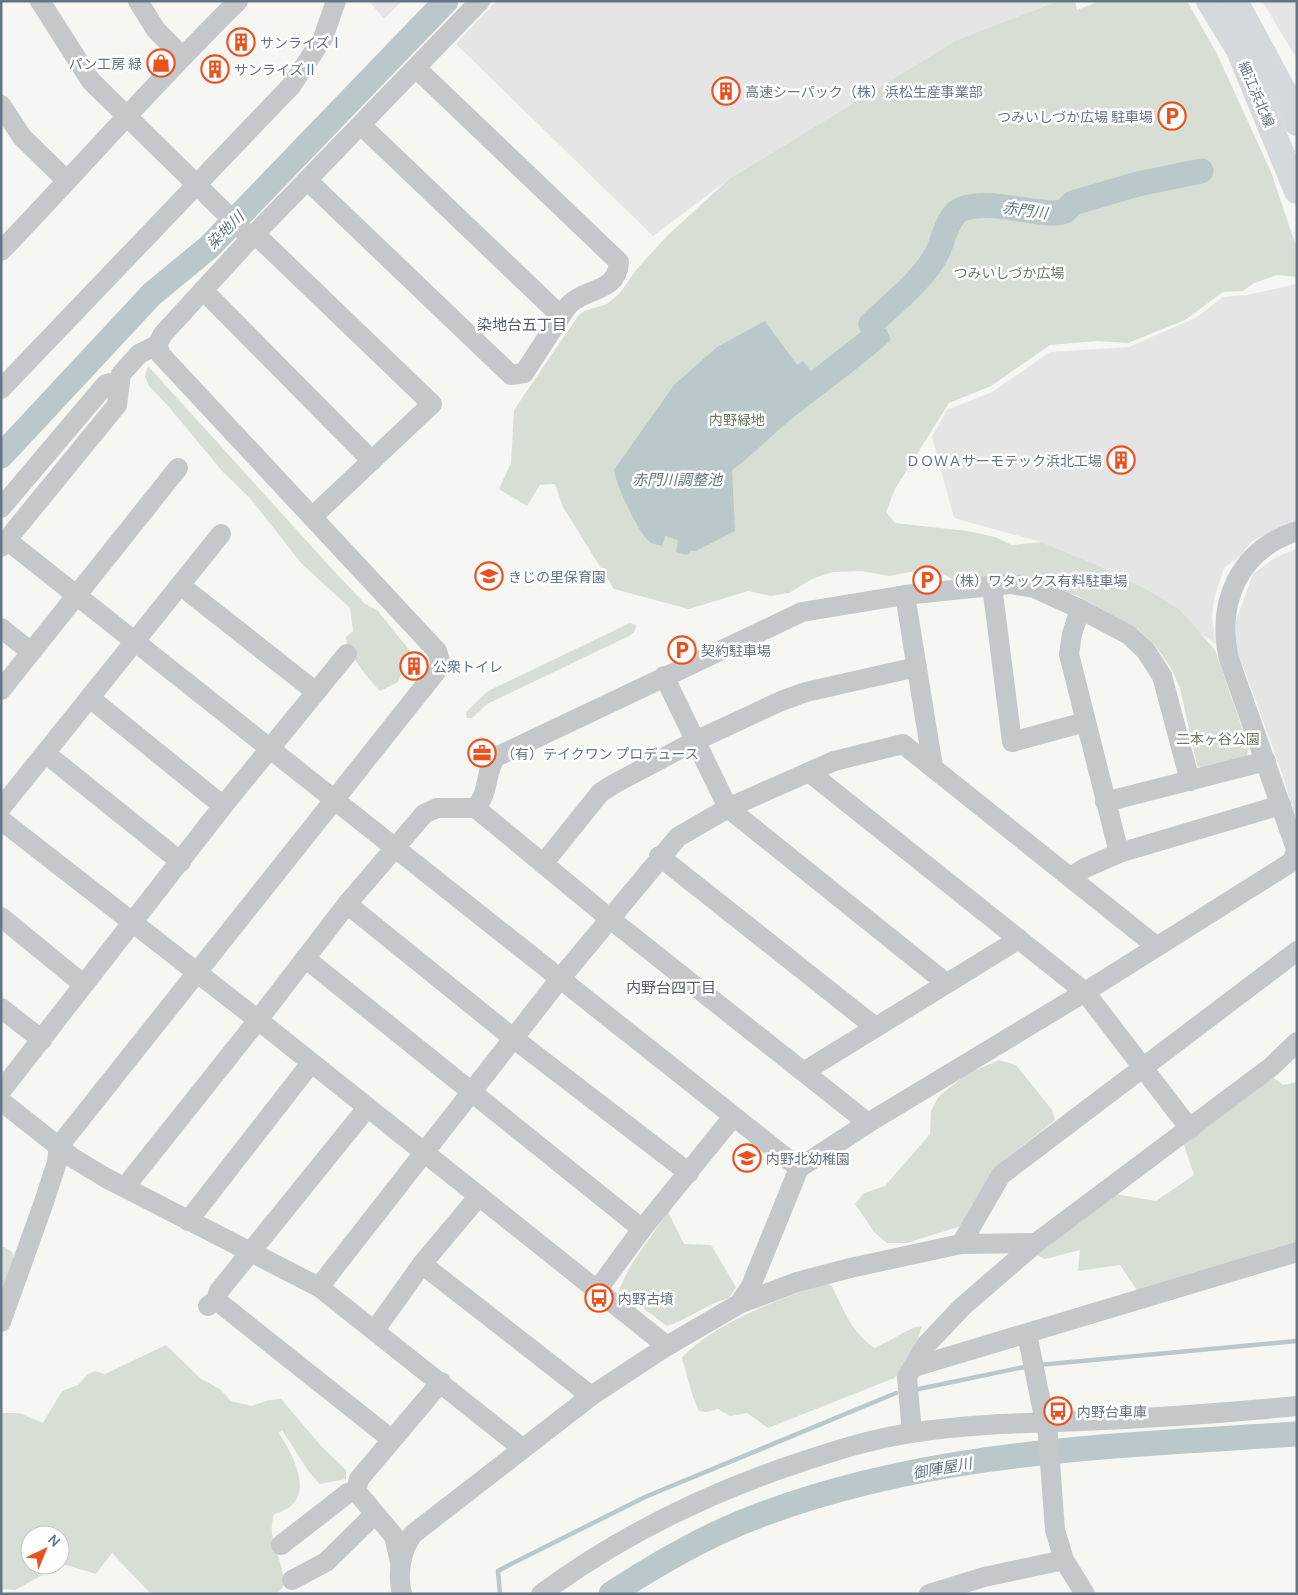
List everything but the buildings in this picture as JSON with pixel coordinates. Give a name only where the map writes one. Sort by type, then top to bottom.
[{"type":"main road","name":"細江浜北線","points":[[1210,1],[1239,50],[1297,191]]},
{"type":"main road","name":"細江浜北線","points":[[1235,1],[1284,92],[1297,122]]},
{"type":"street","points":[[40,1],[88,77],[219,207],[432,404],[312,517]]},
{"type":"street","points":[[138,1],[156,30],[182,56]]},
{"type":"street","points":[[2,248],[128,118],[182,56],[238,1]]},
{"type":"street","points":[[5,378],[290,86],[323,38],[336,1]]},
{"type":"street","points":[[480,1],[308,181],[250,234],[203,290],[162,334],[157,345],[139,354],[121,374],[117,405],[4,544],[77,595],[136,641],[559,980],[799,1168]]},
{"type":"street","points":[[308,181],[511,375],[524,373],[571,302],[607,285],[618,273],[619,262],[416,68]]},
{"type":"street","points":[[1,105],[22,138],[67,182]]},
{"type":"street","points":[[362,126],[561,316]]},
{"type":"street","points":[[203,290],[372,461]]},
{"type":"street","points":[[1,1322],[44,1202],[57,1162],[59,1146],[435,674],[440,662],[437,651],[161,355],[157,345]]},
{"type":"street","points":[[1,508],[106,384],[120,380]]},
{"type":"street","points":[[1,690],[178,468]]},
{"type":"street","points":[[739,1304],[751,1286],[799,1168],[868,1123],[1086,992],[1156,946],[1293,868],[1296,849],[1229,659],[1225,640],[1224,619],[1228,601],[1245,566],[1260,551],[1276,540],[1297,531]]},
{"type":"street","points":[[1,808],[221,534]]},
{"type":"street","points":[[180,585],[316,692]]},
{"type":"street","points":[[868,1123],[491,821],[479,801],[491,763],[496,757],[802,612],[905,595],[992,586],[1025,585],[1080,609],[1129,635],[1146,651],[1162,676],[1190,780]]},
{"type":"street","points":[[992,586],[1012,742],[1085,722]]},
{"type":"street","points":[[905,595],[934,768]]},
{"type":"street","points":[[1080,609],[1072,634],[1069,654],[1119,853]]},
{"type":"street","points":[[1,628],[31,652]]},
{"type":"street","points":[[1,1092],[223,806],[347,654]]},
{"type":"street","points":[[544,864],[600,794],[614,784],[695,741],[806,692],[917,667]]},
{"type":"street","points":[[664,676],[728,808],[946,983]]},
{"type":"street","points":[[90,698],[223,806]]},
{"type":"street","points":[[320,1287],[423,1152],[559,980],[659,856],[688,829],[728,808],[834,761],[929,739]]},
{"type":"street","points":[[902,744],[1156,946]]},
{"type":"street","points":[[45,753],[181,862]]},
{"type":"street","points":[[1105,802],[1266,761]]},
{"type":"street","points":[[809,772],[1086,992],[1190,1129]]},
{"type":"street","points":[[125,1187],[258,1020],[347,904],[424,814],[437,808],[479,801]]},
{"type":"street","points":[[1071,877],[1085,868],[1119,853],[1281,805]]},
{"type":"street","points":[[1,820],[258,1020],[366,1108],[598,1289],[667,1346]]},
{"type":"street","points":[[659,856],[875,1027]]},
{"type":"street","points":[[347,904],[513,1038],[689,1173]]},
{"type":"street","points":[[1,917],[83,984]]},
{"type":"street","points":[[805,1071],[1019,938]]},
{"type":"street","points":[[962,1244],[1000,1175],[1297,951]]},
{"type":"street","points":[[305,958],[642,1229]]},
{"type":"street","points":[[1,1008],[42,1040]]},
{"type":"street","points":[[912,1433],[907,1377],[926,1345],[962,1307],[1036,1243],[1271,1067],[1297,1042]]},
{"type":"street","points":[[188,1221],[311,1063]]},
{"type":"street","points":[[1,1101],[73,1158],[188,1221],[320,1287],[522,1448]]},
{"type":"street","points":[[366,1108],[251,1253],[219,1290],[212,1303],[391,1439]]},
{"type":"street","points":[[598,1289],[642,1229],[733,1117]]},
{"type":"street","points":[[375,1330],[422,1264],[479,1196]]},
{"type":"street","points":[[400,1567],[406,1546],[413,1534],[522,1448],[590,1396],[667,1346],[739,1304],[797,1282],[850,1268],[962,1244],[1036,1243]]},
{"type":"street","points":[[914,1367],[1297,1252]]},
{"type":"street","points":[[422,1264],[590,1396]]},
{"type":"street","points":[[1027,1334],[1046,1426],[1055,1530],[1064,1560],[1085,1594]]},
{"type":"street","points":[[356,1491],[359,1479],[441,1382]]},
{"type":"street","points":[[541,1594],[616,1543],[689,1504],[770,1472],[837,1450],[912,1433],[1204,1416],[1297,1406]]},
{"type":"street","points":[[356,1491],[397,1541],[400,1567],[398,1592]]},
{"type":"street","points":[[281,1545],[348,1493],[356,1491]]},
{"type":"street","points":[[292,1580],[326,1562],[375,1514]]},
{"type":"street","points":[[929,1594],[984,1578],[1064,1560]]},
{"type":"shaded area","points":[[369,1],[402,1],[384,19]]},
{"type":"shaded area","points":[[496,1],[1058,1],[957,40],[729,179],[653,236],[456,44]]},
{"type":"shaded area","points":[[1262,1],[1297,1],[1297,60],[1292,51]]},
{"type":"shaded area","points":[[1297,284],[1297,520],[1252,541],[1241,555],[1224,568],[1214,599],[1212,618],[1216,644],[1194,629],[1179,609],[1148,590],[1104,568],[1041,542],[954,518],[932,437],[947,410],[992,392],[1050,352],[1129,347],[1197,317],[1223,297],[1247,295]]},
{"type":"shaded area","points":[[1297,549],[1297,824],[1282,773],[1245,671],[1235,649],[1236,621],[1253,574],[1276,557]]},
{"type":"green space","name":"内野緑地","points":[[1058,1],[1075,1],[1077,10],[1100,1],[1187,1],[1217,54],[1271,172],[1297,249],[1297,277],[1277,275],[1254,283],[1243,291],[1223,292],[1185,320],[1128,343],[1097,341],[1050,345],[991,386],[949,403],[895,489],[886,512],[895,523],[967,531],[995,537],[1012,545],[1041,542],[1104,568],[1148,590],[1179,609],[1215,650],[1249,748],[1246,759],[1200,768],[1197,765],[1180,688],[1171,668],[1157,648],[1138,629],[1078,596],[1057,589],[954,580],[931,568],[889,576],[862,571],[833,572],[812,579],[789,593],[771,596],[748,591],[689,609],[614,589],[563,507],[555,484],[540,485],[527,506],[499,489],[511,463],[514,410],[578,316],[584,311],[607,304],[620,293],[636,270],[667,236],[729,179],[957,40]]},
{"type":"green space","points":[[148,366],[333,570],[365,604],[377,610],[410,651],[398,682],[380,691],[365,673],[349,650],[347,643],[346,637],[353,631],[350,608],[301,563],[250,498],[223,472],[149,386],[145,376]]},
{"type":"green space","points":[[630,623],[636,625],[635,631],[629,636],[487,704],[472,718],[467,718],[466,712],[488,691]]},
{"type":"green space","points":[[999,1060],[1016,1065],[1052,1110],[1055,1120],[998,1165],[971,1206],[961,1226],[907,1243],[887,1243],[875,1233],[855,1204],[864,1193],[885,1186],[930,1134],[931,1111],[939,1096],[967,1074]]},
{"type":"green space","points":[[1269,1074],[1283,1085],[1297,1082],[1297,1247],[1137,1290],[1120,1265],[1078,1271],[1080,1250],[1045,1259],[1033,1253],[1115,1194],[1156,1201],[1194,1175],[1183,1142]]},
{"type":"green space","points":[[668,1212],[684,1244],[711,1245],[736,1287],[729,1298],[667,1326],[619,1290],[635,1259]]},
{"type":"green space","points":[[4,1247],[12,1252],[14,1261],[1,1303],[1,1248]]},
{"type":"green space","points":[[822,1284],[831,1285],[853,1327],[874,1348],[922,1326],[908,1367],[894,1378],[768,1428],[747,1413],[730,1416],[718,1409],[706,1412],[699,1411],[682,1358],[710,1334],[728,1324],[767,1305]]},
{"type":"green space","points":[[166,1345],[200,1378],[221,1390],[231,1401],[252,1406],[269,1400],[281,1399],[322,1447],[346,1470],[346,1479],[320,1484],[309,1472],[282,1430],[279,1433],[296,1467],[300,1490],[296,1500],[288,1508],[274,1514],[272,1534],[283,1577],[283,1587],[277,1594],[151,1594],[112,1553],[96,1574],[70,1566],[70,1525],[20,1525],[20,1575],[43,1575],[15,1590],[1,1589],[1,1413],[19,1413],[43,1423],[62,1391],[78,1385],[88,1374],[95,1371],[105,1374]]},
{"type":"water","name":"赤門川調整池","points":[[765,321],[797,365],[803,361],[811,371],[871,324],[886,329],[891,340],[732,470],[735,531],[696,551],[690,551],[687,555],[676,552],[678,540],[665,536],[662,546],[651,543],[640,530],[629,509],[614,470],[674,385],[717,347]]},
{"type":"waterway","name":"染地川","points":[[1,456],[152,294],[209,247],[446,1]]},
{"type":"waterway","name":"赤門川","points":[[871,324],[923,274],[936,255],[949,222],[962,209],[975,206],[989,206],[1056,213],[1065,211],[1073,203],[1138,184],[1201,171]]},
{"type":"waterway","points":[[1039,1365],[1297,1341]]},
{"type":"waterway","points":[[914,1390],[1029,1366]]},
{"type":"waterway","points":[[500,1594],[498,1571],[513,1563],[645,1497],[896,1393]]},
{"type":"waterway","name":"御陣屋川","points":[[611,1594],[674,1555],[740,1523],[807,1499],[875,1480],[944,1466],[1085,1448],[1297,1434]]},
{"type":"place","name":"サンライズⅠ","points":[[241,42]]},
{"type":"place","name":"パン工房 緑","points":[[161,63]]},
{"type":"place","name":"サンライズⅡ","points":[[215,69]]},
{"type":"place","name":"高速シーパック（株）浜松生産事業部","points":[[726,91]]},
{"type":"place","name":"つみいしづか広場 駐車場","points":[[1172,116]]},
{"type":"place","name":"ＤＯＷＡサーモテック浜北工場","points":[[1121,460]]},
{"type":"place","name":"きじの里保育園","points":[[489,576]]},
{"type":"place","name":"（株）ワタックス有料駐車場","points":[[927,580]]},
{"type":"place","name":"契約駐車場","points":[[682,650]]},
{"type":"place","name":"公衆トイレ","points":[[414,666]]},
{"type":"place","name":"（有）テイクワン プロデュース","points":[[482,753]]},
{"type":"place","name":"内野北幼稚園","points":[[747,1158]]},
{"type":"place","name":"内野古墳","points":[[599,1298]]},
{"type":"place","name":"内野台車庫","points":[[1058,1411]]},
{"type":"district","name":"染地台五丁目","points":[[522,324]]},
{"type":"district","name":"内野台四丁目","points":[[671,987]]},
{"type":"park label","name":"つみいしづか広場","points":[[1009,272]]},
{"type":"park label","name":"二本ヶ谷公園","points":[[1218,738]]}]
